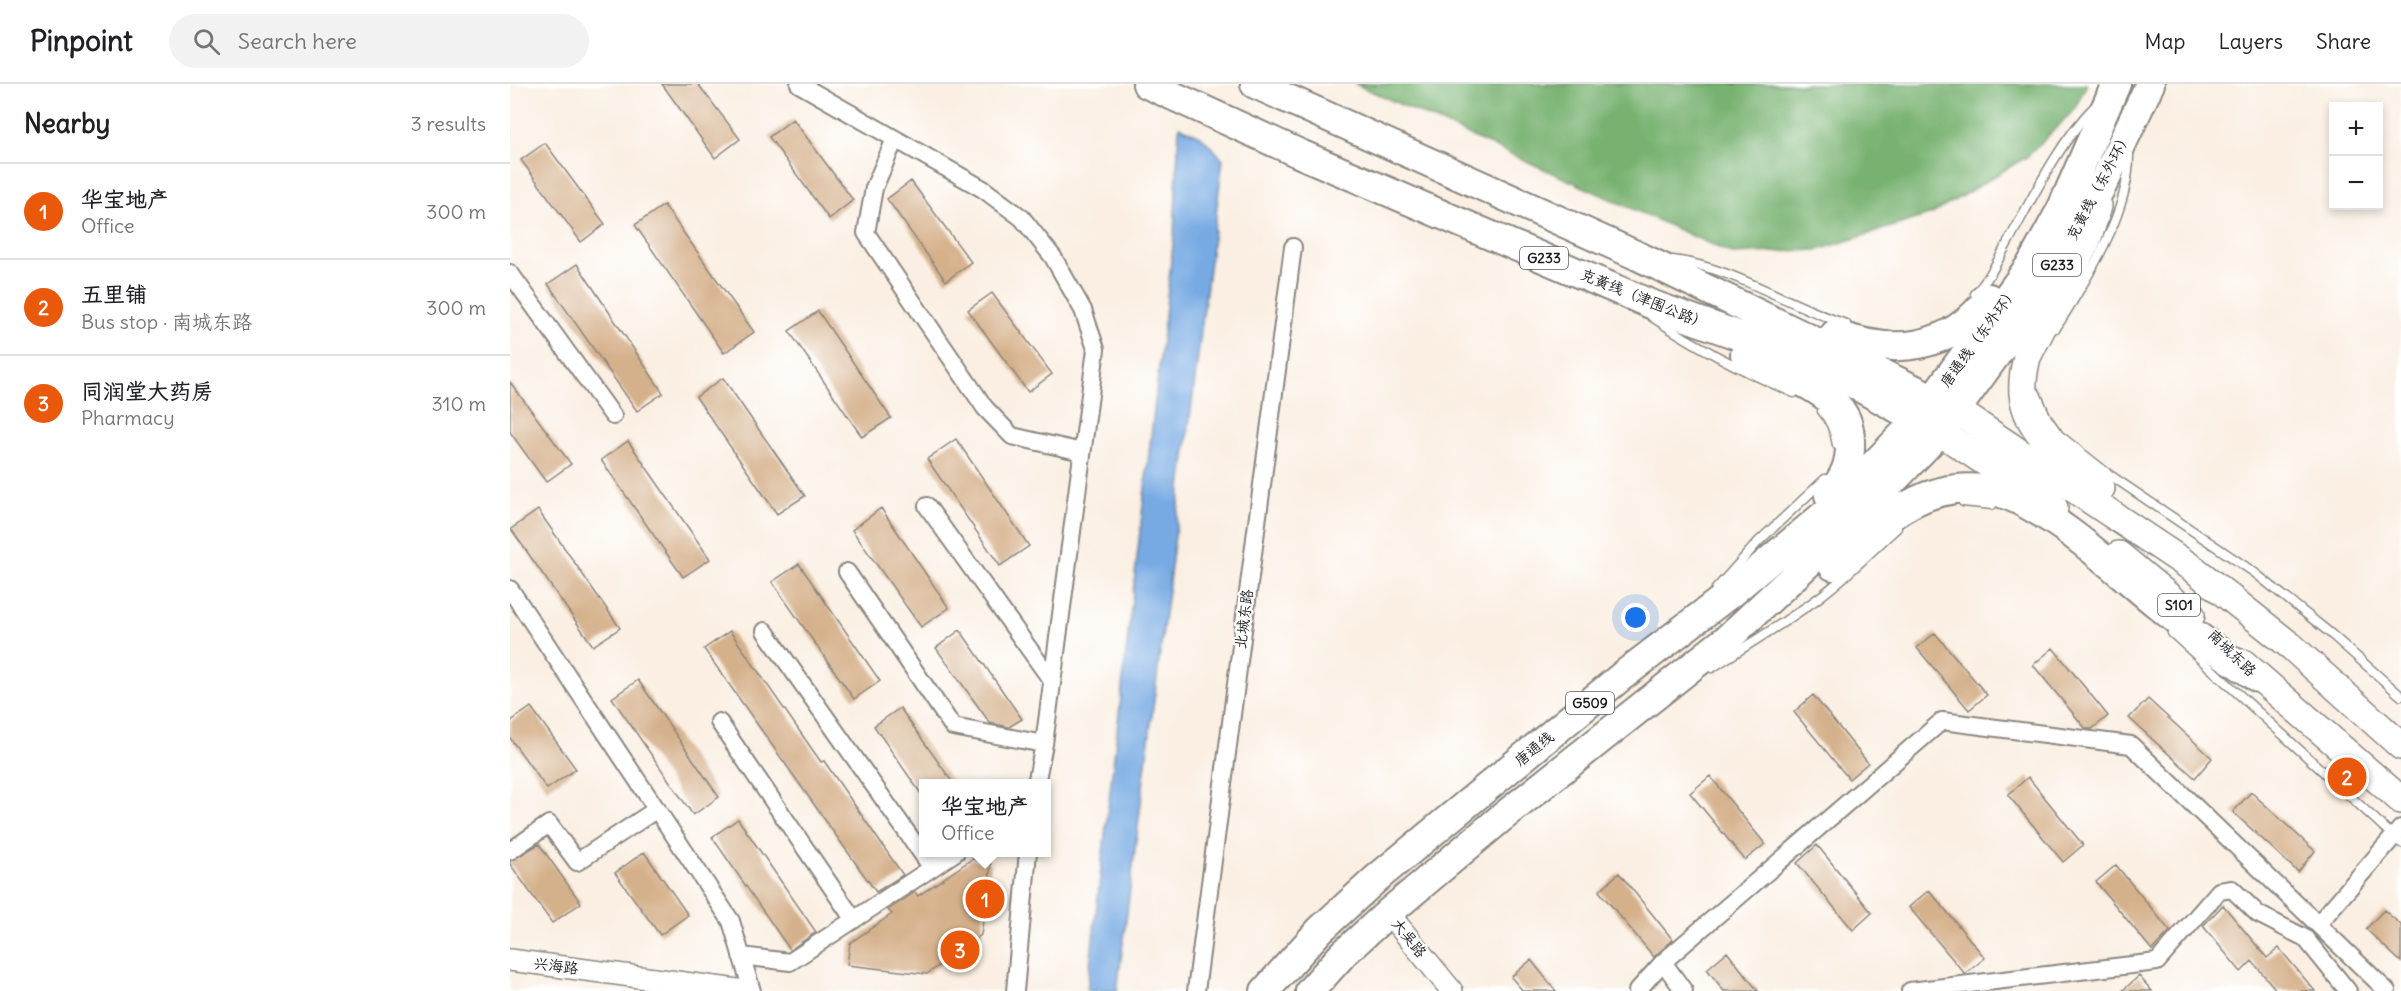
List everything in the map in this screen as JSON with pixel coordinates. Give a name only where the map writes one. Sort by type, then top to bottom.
[{"type":"highway","name":"克黄线（津围公路）","points":[[1147,84],[1298,153],[1653,305],[1792,356],[1937,415]]},
{"type":"highway","name":"G233","points":[[1255,84],[1696,284],[1937,415]]},
{"type":"highway","name":"G233","points":[[1696,284],[1873,346],[1894,348],[1918,345],[1942,337],[1966,323],[1984,305],[2011,269],[2099,123],[2116,84]]},
{"type":"highway","name":"克黄线（东外环）","points":[[1937,415],[2036,300],[2102,186],[2150,84]]},
{"type":"highway","name":"唐通线（东外环）","points":[[1937,415],[2032,263],[2062,208],[2099,123]]},
{"type":"highway","points":[[1653,305],[1829,399],[1841,411],[1850,428],[1851,452],[1843,480],[1765,554],[1713,598]]},
{"type":"highway","name":"唐通线","points":[[1265,991],[1320,930],[1377,878],[1623,676],[1713,598],[1831,509],[1937,415]]},
{"type":"highway","name":"G509","points":[[1310,991],[1343,954],[1388,913],[1500,819],[1728,638],[1863,512],[1937,415]]},
{"type":"highway","points":[[1728,638],[1764,621],[1819,579],[1879,526],[1916,500],[1939,492],[1962,488],[1984,489],[2011,497],[2069,532],[2206,644],[2258,678]]},
{"type":"main road","points":[[2102,186],[2087,240],[2027,357],[2023,395],[2028,414],[2040,434],[2082,472],[2161,536],[2194,570]]},
{"type":"main road","name":"S101","points":[[1937,415],[2194,570],[2292,647],[2401,746]]},
{"type":"main road","name":"南城东路","points":[[1937,415],[2136,569],[2205,627],[2258,678],[2401,800]]},
{"type":"street","points":[[799,84],[983,189],[1022,218],[1053,257],[1083,310],[1096,349],[1044,744],[1037,779]]},
{"type":"street","points":[[895,139],[874,188],[866,233],[985,408],[1012,436],[1083,452]]},
{"type":"street","name":"北城东路","points":[[1196,991],[1293,247]]},
{"type":"street","points":[[510,273],[613,416]]},
{"type":"street","points":[[927,506],[1052,681]]},
{"type":"street","points":[[847,572],[953,727],[1044,744]]},
{"type":"street","points":[[510,589],[731,921],[752,991]]},
{"type":"street","points":[[765,631],[919,850]]},
{"type":"street","points":[[1637,991],[1662,962],[1942,721],[2131,745],[2387,991]]},
{"type":"street","points":[[719,723],[854,920]]},
{"type":"street","points":[[510,851],[549,824],[577,862],[657,809]]},
{"type":"street","points":[[2318,924],[2399,836]]},
{"type":"street","points":[[924,857],[932,868]]},
{"type":"street","points":[[741,956],[790,962],[948,857]]},
{"type":"street","points":[[1015,991],[1028,857]]},
{"type":"street","points":[[1910,991],[2157,962],[2219,891],[2232,889],[2258,914],[2305,938],[2348,991]]},
{"type":"street","name":"大吴路","points":[[1388,913],[1452,991]]},
{"type":"street","name":"兴海路","points":[[510,960],[745,991]]},
{"type":"street","points":[[1662,962],[1684,991]]},
{"type":"street","points":[[2357,991],[2369,974]]},
{"type":"lane","points":[[1968,301],[1991,274],[2047,173],[2073,132],[2116,84]]},
{"type":"lane","points":[[2052,335],[2099,255],[2118,210],[2127,182],[2130,162],[2129,129]]},
{"type":"lane","points":[[1638,256],[1697,263],[1857,328]]},
{"type":"lane","points":[[1597,280],[1689,342],[1803,396]]},
{"type":"lane","points":[[2034,380],[2038,400],[2059,435],[2107,473],[2255,573],[2330,633],[2401,696]]},
{"type":"lane","points":[[1818,405],[1828,418],[1836,435],[1836,457]]},
{"type":"lane","points":[[1713,598],[1759,541],[1809,495],[1830,472]]},
{"type":"lane","points":[[1954,503],[1999,506]]},
{"type":"lane","points":[[1706,672],[1818,598],[1850,573],[1903,524]]},
{"type":"lane","points":[[2167,629],[2399,836]]},
{"type":"lane","points":[[1650,699],[1688,684]]},
{"type":"green space","points":[[1355,84],[2087,84],[2074,110],[2028,156],[1932,214],[1818,250],[1732,254]]},
{"type":"water","points":[[1179,126],[1202,137],[1223,159],[1117,991],[1087,991],[1174,236]]},
{"type":"building","points":[[662,84],[698,84],[740,139],[715,158]]},
{"type":"building","points":[[793,119],[853,200],[829,219],[769,137]]},
{"type":"building","points":[[545,143],[605,224],[581,242],[521,160]]},
{"type":"building","points":[[911,181],[971,262],[946,281],[887,199]]},
{"type":"building","points":[[664,205],[754,332],[724,353],[635,225]]},
{"type":"building","points":[[577,264],[663,393],[637,411],[548,284]]},
{"type":"building","points":[[992,293],[1052,374],[1028,392],[968,310]]},
{"type":"building","points":[[818,311],[891,418],[862,437],[789,331]]},
{"type":"building","points":[[723,378],[805,496],[777,514],[696,397]]},
{"type":"building","points":[[510,382],[571,464],[546,482],[510,432]]},
{"type":"building","points":[[956,439],[1029,546],[1000,566],[927,459]]},
{"type":"building","points":[[628,441],[710,559],[683,577],[601,460]]},
{"type":"building","points":[[881,508],[949,608],[921,627],[852,530]]},
{"type":"building","points":[[538,510],[620,628],[593,646],[511,529]]},
{"type":"building","points":[[799,564],[880,681],[854,699],[772,582]]},
{"type":"building","points":[[960,630],[1022,719],[1009,727],[990,723],[936,648]]},
{"type":"building","points":[[730,631],[903,875],[876,892],[704,649]]},
{"type":"building","points":[[1935,633],[1987,695],[1969,710],[1917,648]]},
{"type":"building","points":[[2053,648],[2108,716],[2092,729],[2086,729],[2033,665]]},
{"type":"building","points":[[638,680],[719,797],[693,815],[612,698]]},
{"type":"building","points":[[1813,695],[1868,763],[1849,779],[1794,712]]},
{"type":"building","points":[[2148,699],[2212,758],[2195,778],[2129,718]]},
{"type":"building","points":[[531,707],[576,769],[547,789],[510,738],[510,722]]},
{"type":"building","points":[[900,708],[950,779],[919,779],[919,791],[874,726]]},
{"type":"building","points":[[1710,776],[1765,844],[1745,860],[1690,793]]},
{"type":"building","points":[[2028,777],[2083,845],[2063,862],[2008,795]]},
{"type":"building","points":[[2251,792],[2315,851],[2298,872],[2233,812]]},
{"type":"building","points":[[738,819],[816,932],[790,950],[712,837]]},
{"type":"building","points":[[539,844],[581,903],[552,923],[510,864],[510,861]]},
{"type":"building","points":[[1817,845],[1872,913],[1853,930],[1797,863]]},
{"type":"building","points":[[644,852],[688,915],[660,935],[615,873]]},
{"type":"building","points":[[972,859],[991,864],[981,935],[927,974],[847,965],[850,943],[892,914],[888,910],[915,892],[918,896]]},
{"type":"building","points":[[2116,865],[2170,931],[2152,950],[2096,882]]},
{"type":"building","points":[[1619,873],[1673,940],[1654,957],[1599,891]]},
{"type":"building","points":[[1929,890],[1985,958],[1965,974],[1909,907]]},
{"type":"building","points":[[2223,905],[2267,958],[2279,948],[2315,991],[2277,991],[2252,961],[2241,972],[2203,926]]},
{"type":"building","points":[[2384,910],[2401,925],[2401,962],[2366,929]]},
{"type":"building","points":[[1727,952],[1758,991],[1724,991],[1707,969]]},
{"type":"building","points":[[1531,960],[1556,991],[1523,991],[1511,977]]},
{"type":"building","points":[[2139,976],[2152,991],[2122,991]]},
{"type":"place","name":"五里铺","points":[[2347,777]]},
{"type":"place","name":"华宝地产","points":[[985,899]]},
{"type":"place","name":"同润堂大药房","points":[[960,950]]}]
